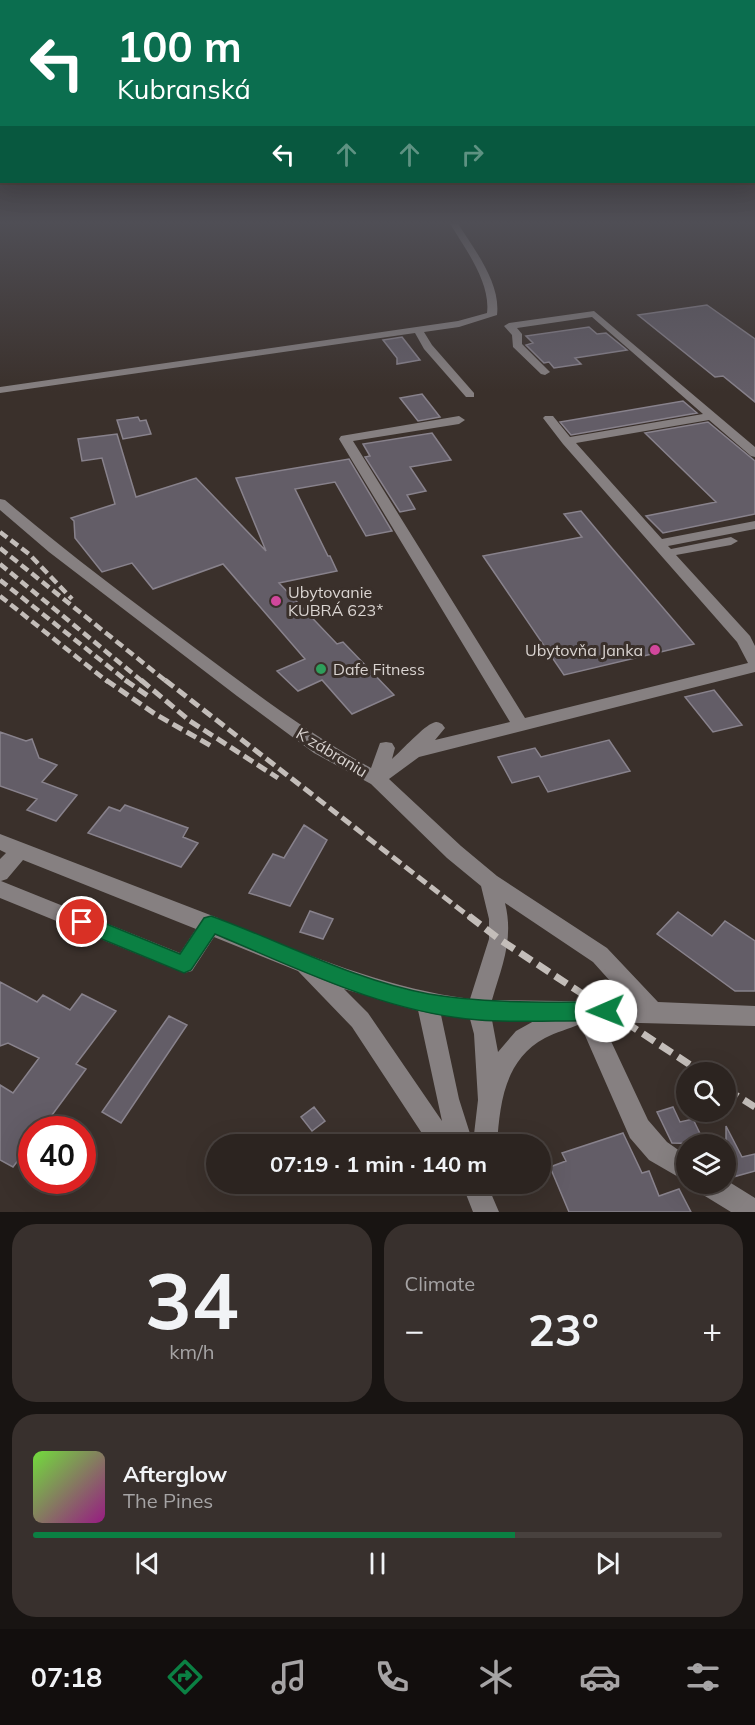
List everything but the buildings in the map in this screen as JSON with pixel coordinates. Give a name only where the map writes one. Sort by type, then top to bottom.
[{"type":"street","points":[[0,390],[344,342],[487,318],[494,310],[484,279]]},
{"type":"street","points":[[545,372],[517,345],[517,334],[510,326],[594,314],[755,453]]},
{"type":"street","points":[[417,329],[428,347],[470,395]]},
{"type":"street","points":[[567,441],[711,416]]},
{"type":"street","points":[[549,418],[744,640],[755,661]]},
{"type":"street","points":[[459,420],[345,439],[521,725]]},
{"type":"street","name":"K zábraniu","points":[[0,503],[54,549],[243,692],[320,748],[377,779],[454,852],[490,882],[600,955],[653,1012]]},
{"type":"street","points":[[658,544],[755,525]]},
{"type":"street","points":[[677,551],[755,536]]},
{"type":"street","points":[[413,752],[755,667]]},
{"type":"street","points":[[377,779],[413,752],[436,728]]},
{"type":"street","points":[[377,779],[386,748]]},
{"type":"street","points":[[0,842],[354,982],[427,1003],[478,1011],[653,1012],[755,1016]]},
{"type":"street","points":[[0,873],[20,850]]},
{"type":"street","points":[[486,1134],[489,1098],[485,1034],[478,1011],[499,939],[499,919],[490,882]]},
{"type":"street","points":[[0,889],[184,964],[211,924]]},
{"type":"street","points":[[302,962],[360,1020],[436,1134]]},
{"type":"street","points":[[427,1003],[447,1099],[458,1134]]},
{"type":"street","points":[[489,1098],[495,1080],[509,1055],[524,1038],[545,1026],[586,1012]]},
{"type":"street","points":[[586,1012],[639,1129],[658,1151],[676,1163]]},
{"type":"street","points":[[725,1194],[755,1212]]},
{"type":"railway","points":[[0,532],[29,554],[72,599]]},
{"type":"railway","points":[[0,548],[167,682]]},
{"type":"railway","points":[[0,564],[143,682]]},
{"type":"railway","points":[[0,580],[128,682]]},
{"type":"railway","points":[[0,596],[108,682]]},
{"type":"railway","points":[[106,680],[155,714],[213,747]]},
{"type":"railway","points":[[125,680],[151,698]]},
{"type":"railway","points":[[141,680],[190,721],[278,778]]},
{"type":"railway","points":[[165,680],[471,918]]},
{"type":"railway","points":[[469,916],[499,939],[686,1062]]},
{"type":"railway","points":[[736,1095],[755,1107]]},
{"type":"place","name":"Ubytovanie KUBRÁ 623*","points":[[276,601]]},
{"type":"place","name":"Ubytovňa Janka","points":[[655,650]]},
{"type":"place","name":"Dafe Fitness","points":[[321,669]]},
{"type":"route","points":[[82,922],[184,964],[211,924],[354,982],[427,1003],[478,1011],[606,1011]]}]
